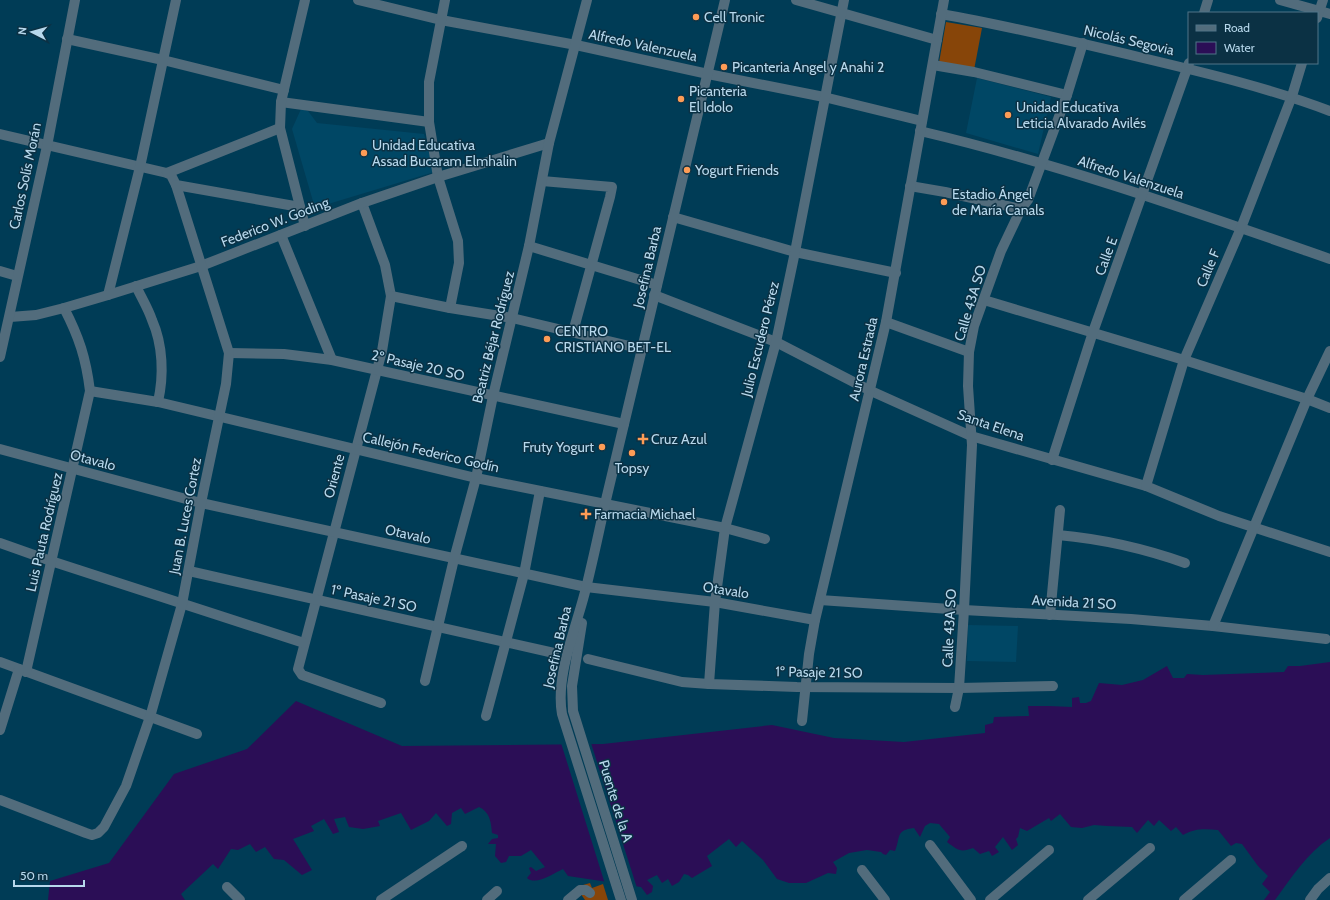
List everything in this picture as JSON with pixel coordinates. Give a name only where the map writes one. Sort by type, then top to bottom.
[{"type":"street","name":"Carlos Solís Morán","points":[[0,358],[47,146],[66,39],[75,0]]},
{"type":"street","points":[[108,295],[140,167],[176,0]]},
{"type":"street","points":[[305,0],[281,102],[280,128],[305,226]]},
{"type":"street","name":"Alfredo Valenzuela","points":[[358,0],[441,20],[576,45],[708,74],[824,97],[1142,195],[1330,259]]},
{"type":"street","points":[[445,0],[429,82],[429,122],[438,177],[458,241],[460,263],[450,308]]},
{"type":"street","name":"Beatriz Béjar Rodríguez","points":[[426,681],[454,559],[476,478],[492,396],[529,246],[549,143],[587,0]]},
{"type":"street","name":"Josefina Barba","points":[[562,714],[560,702],[567,655],[586,587],[725,0]]},
{"type":"street","points":[[796,0],[937,40]]},
{"type":"street","name":"Julio Escudero Pérez","points":[[709,684],[715,602],[725,528],[776,342],[844,0]]},
{"type":"street","name":"Aurora Estrada","points":[[802,721],[809,654],[815,620],[871,391],[886,322],[944,0]]},
{"type":"street","points":[[1204,12],[1208,0]]},
{"type":"street","points":[[1280,0],[1313,12]]},
{"type":"street","points":[[1323,0],[1318,14],[1330,14]]},
{"type":"street","name":"Nicolás Segovia","points":[[942,14],[1188,66],[1292,96],[1330,111]]},
{"type":"street","points":[[66,39],[163,60],[284,90]]},
{"type":"street","name":"Calle 43A SO","points":[[955,707],[959,688],[964,610],[971,436],[968,386],[969,352],[974,326],[1001,251],[1021,209],[1028,200],[1067,94],[1083,43]]},
{"type":"street","name":"Calle F","points":[[1146,486],[1184,360],[1240,228],[1292,96],[1302,64]]},
{"type":"street","points":[[933,65],[974,72],[1067,94]]},
{"type":"street","name":"Calle E","points":[[1052,460],[1093,332],[1188,66]]},
{"type":"street","points":[[281,102],[429,122]]},
{"type":"street","points":[[0,134],[167,173],[280,128]]},
{"type":"street","name":"Federico W. Goding","points":[[10,317],[36,314],[64,308],[202,266],[362,203],[438,177],[549,143]]},
{"type":"street","name":"Juan B. Luces Cortez","points":[[0,800],[92,835],[98,833],[104,827],[126,786],[150,717],[182,604],[201,503],[220,417],[226,384],[229,353],[176,185],[171,176],[167,173]]},
{"type":"street","points":[[542,181],[612,187],[573,332]]},
{"type":"street","points":[[176,185],[300,207]]},
{"type":"street","points":[[910,186],[945,192],[1021,209]]},
{"type":"street","name":"Oriente","points":[[362,203],[385,265],[391,296],[382,351],[298,669],[302,675],[381,702]]},
{"type":"street","points":[[673,217],[795,252],[896,272]]},
{"type":"street","points":[[281,235],[332,360]]},
{"type":"street","name":"Santa Elena","points":[[529,246],[591,266],[656,290],[776,342],[871,391],[971,436],[1146,486],[1218,516],[1330,552]]},
{"type":"street","points":[[0,271],[17,276]]},
{"type":"street","points":[[136,286],[153,320],[160,341],[162,384],[158,402]]},
{"type":"street","points":[[391,296],[450,308],[512,318],[642,349]]},
{"type":"street","points":[[984,300],[1184,360],[1307,399],[1330,408]]},
{"type":"street","name":"Luis Pauta Rodríguez","points":[[0,730],[22,670],[51,561],[90,391],[88,370],[83,351],[64,308]]},
{"type":"street","points":[[886,322],[969,352]]},
{"type":"street","points":[[1213,626],[1307,399],[1330,351]]},
{"type":"street","name":"2º Pasaje 20 SO","points":[[229,353],[284,354],[332,360],[376,371],[624,424]]},
{"type":"street","name":"Callejón Federico Godín","points":[[90,391],[158,402],[476,478],[725,528],[765,539]]},
{"type":"street","name":"Otavalo","points":[[0,449],[73,470],[201,503],[334,531],[524,574],[586,587],[715,602],[815,620]]},
{"type":"street","points":[[486,716],[524,574],[540,491]]},
{"type":"street","points":[[1050,615],[1060,510]]},
{"type":"street","points":[[1058,534],[1102,540],[1142,549],[1185,563]]},
{"type":"street","points":[[0,542],[51,561],[304,643]]},
{"type":"street","name":"1º Pasaje 21 SO","points":[[189,571],[554,653]]},
{"type":"street","name":"Josefina Barba","points":[[573,711],[572,686],[586,587]]},
{"type":"street","name":"Avenida 21 SO","points":[[820,600],[964,610],[1131,619],[1213,626],[1326,639]]},
{"type":"street","name":"1º Pasaje 21 SO","points":[[588,659],[682,682],[709,684],[806,687],[959,688],[1053,686]]},
{"type":"street","points":[[0,662],[197,734]]},
{"type":"street","name":"Puente de la A","points":[[573,711],[632,900]]},
{"type":"street","name":"Puente de la A","points":[[562,714],[621,900]]},
{"type":"street","points":[[930,845],[971,900]]},
{"type":"street","points":[[382,900],[462,846]]},
{"type":"street","points":[[1088,900],[1150,848]]},
{"type":"street","points":[[990,900],[1049,850]]},
{"type":"street","points":[[1184,900],[1231,860]]},
{"type":"street","points":[[862,870],[885,900]]},
{"type":"street","points":[[1310,900],[1318,889],[1330,878]]},
{"type":"street","points":[[227,887],[240,900]]},
{"type":"street","points":[[568,900],[580,890],[586,890],[590,893]]},
{"type":"street","points":[[487,900],[497,891]]},
{"type":"shaded area","points":[[946,22],[982,28],[974,70],[939,63]]},
{"type":"shaded area","name":"Unidad Educativa Leticia Alvarado Avilés","points":[[977,78],[1051,97],[1038,154],[966,133]]},
{"type":"shaded area","name":"Unidad Educativa Assad Bucaram Elmhalin","points":[[301,109],[308,111],[317,123],[424,134],[434,172],[315,208],[292,129]]},
{"type":"shaded area","points":[[968,625],[1018,626],[1016,662],[967,661]]},
{"type":"shaded area","points":[[590,883],[592,888],[603,884],[608,900],[585,900],[576,887]]},
{"type":"water","points":[[1330,662],[1330,838],[1307,858],[1275,900],[1264,900],[1270,892],[1262,884],[1268,876],[1258,866],[1242,844],[1236,843],[1231,846],[1218,830],[1196,830],[1183,835],[1176,827],[1171,831],[1159,820],[1154,826],[1148,820],[1137,833],[1132,827],[1094,825],[1082,828],[1071,827],[1060,814],[1051,821],[1049,818],[1027,831],[1020,828],[1016,839],[1018,845],[1012,850],[1003,837],[995,847],[999,852],[992,856],[989,851],[980,854],[973,848],[965,850],[957,849],[947,842],[950,837],[939,824],[930,823],[925,826],[920,837],[914,828],[904,830],[901,832],[895,851],[890,850],[886,855],[881,852],[867,850],[849,853],[833,862],[837,868],[836,874],[828,873],[806,883],[789,883],[777,879],[763,860],[742,841],[736,847],[729,839],[707,856],[712,866],[692,878],[684,874],[679,882],[672,886],[668,879],[662,883],[657,875],[647,880],[653,886],[652,892],[647,895],[641,887],[568,876],[563,869],[540,880],[535,881],[527,878],[531,873],[529,868],[531,867],[536,871],[545,867],[531,850],[521,856],[509,856],[506,862],[501,863],[495,856],[496,844],[488,844],[492,839],[498,838],[498,835],[492,833],[488,815],[479,807],[465,814],[461,808],[452,813],[451,824],[447,826],[436,813],[429,821],[411,830],[401,813],[378,821],[380,826],[363,829],[349,827],[345,817],[334,819],[339,832],[333,834],[324,819],[311,826],[314,831],[293,839],[312,870],[302,875],[284,860],[274,859],[265,847],[256,852],[250,844],[238,850],[231,849],[218,869],[213,864],[181,894],[185,900],[48,900],[50,881],[109,863],[174,774],[247,749],[296,701],[402,746],[603,744],[772,725],[834,738],[904,742],[985,733],[985,725],[993,723],[994,717],[1029,716],[1028,706],[1072,707],[1072,698],[1079,697],[1080,703],[1086,703],[1091,701],[1099,683],[1122,685],[1143,680],[1167,666],[1173,678],[1184,678],[1187,674],[1203,675],[1284,672],[1288,666]]},
{"type":"pier","points":[[561,743],[591,743],[637,888],[605,884]]},
{"type":"place","name":"Cell Tronic","points":[[696,17]]},
{"type":"place","name":"Picanteria Angel y Anahi 2","points":[[724,67]]},
{"type":"place","name":"Picanteria El Idolo","points":[[681,99]]},
{"type":"place","name":"Unidad Educativa Leticia Alvarado Avilés","points":[[1008,115]]},
{"type":"place","name":"Unidad Educativa Assad Bucaram Elmhalin","points":[[364,153]]},
{"type":"place","name":"Yogurt Friends","points":[[687,170]]},
{"type":"place","name":"Estadio Ángel de María Canals","points":[[944,202]]},
{"type":"place","name":"CENTRO CRISTIANO BET-EL","points":[[547,339]]},
{"type":"place","name":"Cruz Azul","points":[[643,439]]},
{"type":"place","name":"Fruty Yogurt","points":[[602,447]]},
{"type":"place","name":"Topsy","points":[[632,453]]},
{"type":"place","name":"Farmacia Michael","points":[[586,514]]}]
